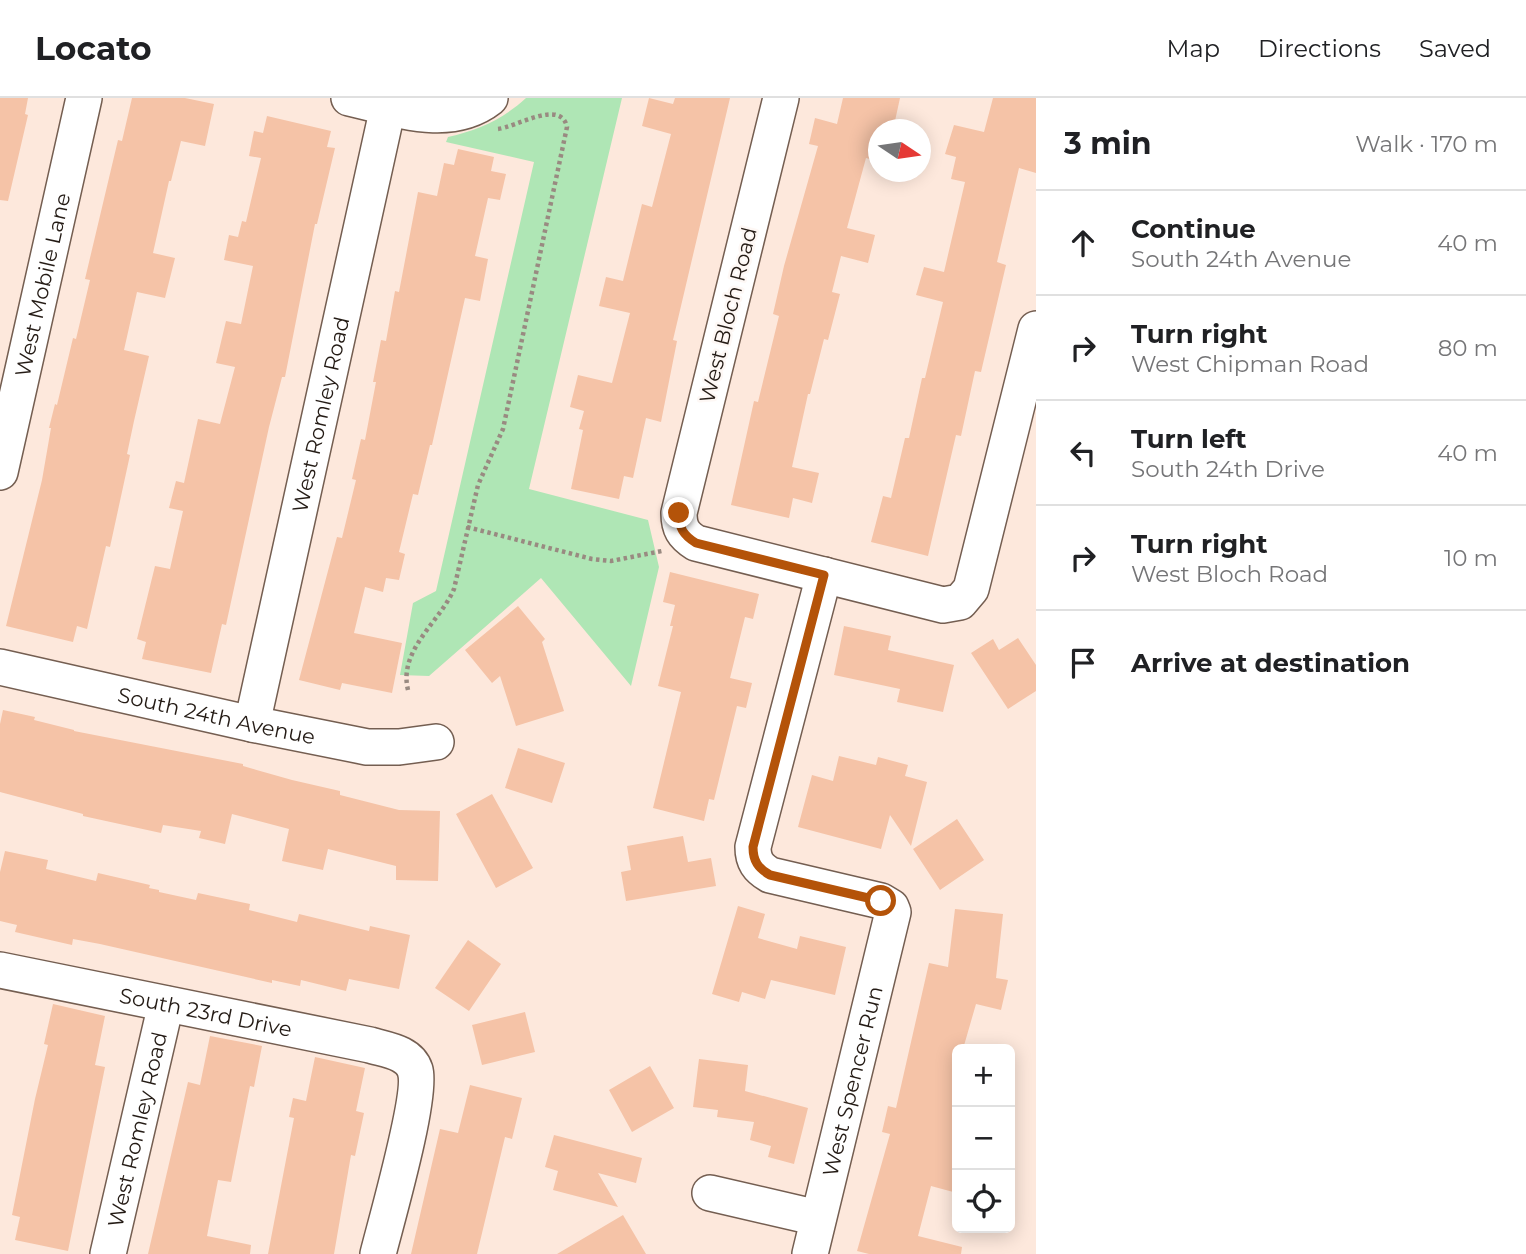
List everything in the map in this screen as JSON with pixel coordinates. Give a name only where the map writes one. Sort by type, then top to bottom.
[{"type":"street","name":"West Mobile Lane","points":[[0,471],[84,98]]},
{"type":"street","points":[[349,98],[431,115],[447,116],[471,110],[491,114]]},
{"type":"street","name":"West Bloch Road","points":[[685,535],[679,523],[679,513],[781,98]]},
{"type":"street","name":"West Romley Road","points":[[252,724],[388,107]]},
{"type":"street","points":[[685,535],[696,543],[943,604],[960,602],[971,589],[1036,329]]},
{"type":"street","name":"West Spencer Run","points":[[810,1254],[892,919],[891,907],[881,901],[770,875],[756,864],[753,847],[824,575]]},
{"type":"street","name":"South 24th Avenue","points":[[0,667],[367,747],[399,747],[436,742]]},
{"type":"street","name":"South 23rd Drive","points":[[0,970],[370,1045],[401,1054],[410,1061],[416,1071],[413,1108],[378,1254]]},
{"type":"street","name":"West Romley Road","points":[[108,1254],[166,1004]]},
{"type":"street","points":[[710,1194],[818,1218]]},
{"type":"path","points":[[408,690],[407,667],[415,648],[454,589],[478,485],[503,429],[567,127],[562,116],[545,112],[501,129],[491,114]]},
{"type":"path","points":[[467,527],[611,561],[668,549],[685,535]]},
{"type":"green space","points":[[526,98],[622,98],[529,489],[648,520],[659,567],[631,686],[541,578],[429,676],[400,675],[413,603],[436,591],[534,162],[446,142],[448,137],[499,118]]},
{"type":"building","points":[[0,98],[28,98],[25,114],[28,115],[8,201],[0,200]]},
{"type":"building","points":[[132,98],[185,98],[214,104],[205,146],[181,141],[169,181],[153,253],[175,258],[165,298],[137,292],[124,350],[149,356],[110,547],[106,546],[87,629],[77,626],[73,642],[6,626],[42,480],[49,428],[73,338],[76,339],[90,280],[85,279],[118,140],[122,141]]},
{"type":"building","points":[[649,98],[673,104],[675,98],[730,98],[673,340],[677,341],[661,422],[646,418],[633,478],[624,476],[619,499],[571,489],[583,430],[579,429],[584,411],[570,407],[578,375],[612,383],[630,313],[599,306],[606,277],[623,281],[642,204],[652,207],[671,134],[642,126]]},
{"type":"building","points":[[843,98],[900,98],[895,119],[868,119],[868,158],[847,228],[875,235],[868,263],[841,256],[832,292],[840,294],[828,340],[824,339],[808,394],[792,467],[819,473],[812,503],[793,498],[789,518],[731,505],[754,401],[758,402],[779,316],[773,314],[784,266],[818,146],[809,144],[815,118],[837,124]]},
{"type":"building","points":[[993,98],[1036,98],[1036,173],[1019,168],[997,262],[1006,265],[981,372],[975,371],[961,436],[956,435],[928,556],[871,542],[883,496],[891,498],[905,438],[909,438],[943,302],[916,295],[924,267],[944,272],[965,182],[951,179],[956,157],[945,154],[954,125],[984,132]]},
{"type":"building","points":[[267,116],[331,131],[327,147],[335,148],[315,224],[285,377],[282,377],[269,427],[226,625],[222,624],[211,673],[142,659],[146,642],[137,639],[155,566],[170,569],[183,511],[169,508],[176,481],[184,483],[198,419],[220,424],[235,367],[216,363],[226,321],[241,324],[253,266],[224,260],[229,235],[238,237],[242,221],[246,222],[261,158],[249,156],[254,131],[263,133]]},
{"type":"building","points":[[458,149],[494,157],[491,171],[506,174],[500,200],[488,198],[475,256],[488,259],[480,301],[465,298],[432,445],[418,495],[413,494],[399,552],[405,554],[399,580],[386,578],[383,592],[365,587],[354,633],[402,643],[392,693],[342,683],[340,690],[299,680],[337,537],[342,538],[356,480],[352,479],[361,439],[365,440],[381,340],[386,341],[395,291],[399,292],[418,192],[437,196],[444,163],[454,165]]},
{"type":"building","points":[[670,572],[759,594],[753,619],[745,617],[730,678],[752,683],[746,708],[737,706],[714,800],[709,799],[704,821],[653,808],[681,692],[658,686],[673,626],[670,626],[675,605],[663,602]]},
{"type":"building","points":[[518,606],[545,639],[542,642],[564,711],[516,726],[500,676],[492,683],[465,650]]},
{"type":"building","points":[[844,626],[891,636],[888,650],[954,665],[943,712],[897,702],[900,689],[834,675]]},
{"type":"building","points":[[1018,638],[1036,665],[1036,691],[1008,709],[971,653],[993,639],[999,650]]},
{"type":"building","points":[[3,710],[35,717],[34,720],[74,731],[243,764],[292,780],[340,791],[340,795],[399,810],[440,811],[438,881],[396,880],[396,866],[328,849],[323,870],[282,861],[289,829],[232,814],[225,844],[199,838],[201,831],[163,825],[161,833],[83,816],[0,792],[0,724]]},
{"type":"building","points":[[518,748],[565,763],[552,803],[505,788]]},
{"type":"building","points":[[839,756],[876,765],[878,757],[908,765],[905,776],[927,782],[911,846],[890,815],[881,849],[798,827],[812,775],[833,781]]},
{"type":"building","points":[[492,794],[533,868],[496,888],[456,814]]},
{"type":"building","points":[[957,819],[984,860],[940,890],[913,849]]},
{"type":"building","points":[[683,836],[688,862],[711,858],[716,886],[626,901],[621,872],[631,870],[627,846]]},
{"type":"building","points":[[5,851],[48,860],[46,869],[96,881],[98,873],[150,885],[149,888],[159,892],[196,900],[198,893],[250,904],[249,910],[297,922],[299,914],[369,931],[370,926],[410,935],[399,989],[349,979],[346,991],[301,980],[300,986],[272,980],[272,983],[100,944],[73,939],[72,945],[15,932],[17,925],[0,921],[0,872]]},
{"type":"building","points":[[738,906],[765,914],[758,938],[797,949],[800,936],[846,947],[835,995],[771,980],[765,999],[742,992],[739,1002],[712,994]]},
{"type":"building","points":[[955,909],[1003,914],[996,978],[1008,980],[1001,1010],[976,1004],[964,1044],[952,1044],[952,1192],[931,1186],[918,1236],[962,1247],[961,1254],[869,1254],[857,1251],[890,1134],[882,1132],[888,1106],[896,1108],[929,963],[948,967]]},
{"type":"building","points":[[468,940],[501,964],[469,1011],[435,988]]},
{"type":"building","points":[[53,1004],[105,1016],[95,1065],[105,1067],[68,1251],[15,1240],[20,1217],[12,1215],[48,1045],[44,1044]]},
{"type":"building","points":[[525,1012],[535,1052],[482,1065],[472,1025]]},
{"type":"building","points":[[210,1036],[262,1046],[254,1087],[250,1086],[231,1182],[218,1180],[207,1236],[251,1245],[250,1254],[148,1254],[188,1082],[200,1085]]},
{"type":"building","points":[[315,1057],[365,1068],[356,1111],[364,1113],[355,1156],[351,1155],[334,1254],[268,1254],[294,1118],[289,1117],[293,1098],[306,1101]]},
{"type":"building","points":[[699,1059],[748,1065],[745,1091],[808,1108],[794,1164],[768,1157],[771,1146],[750,1140],[754,1122],[717,1117],[718,1110],[693,1107]]},
{"type":"building","points":[[650,1066],[674,1108],[632,1132],[609,1090]]},
{"type":"building","points":[[470,1085],[522,1098],[512,1139],[505,1137],[477,1254],[411,1254],[440,1129],[458,1133]]},
{"type":"building","points":[[554,1135],[642,1158],[636,1183],[598,1173],[618,1207],[553,1190],[558,1171],[545,1167]]},
{"type":"building","points":[[623,1215],[646,1254],[557,1254]]},
{"type":"route","points":[[679,513],[682,533],[696,543],[824,575],[753,847],[753,856],[756,864],[770,875],[881,901]]}]
